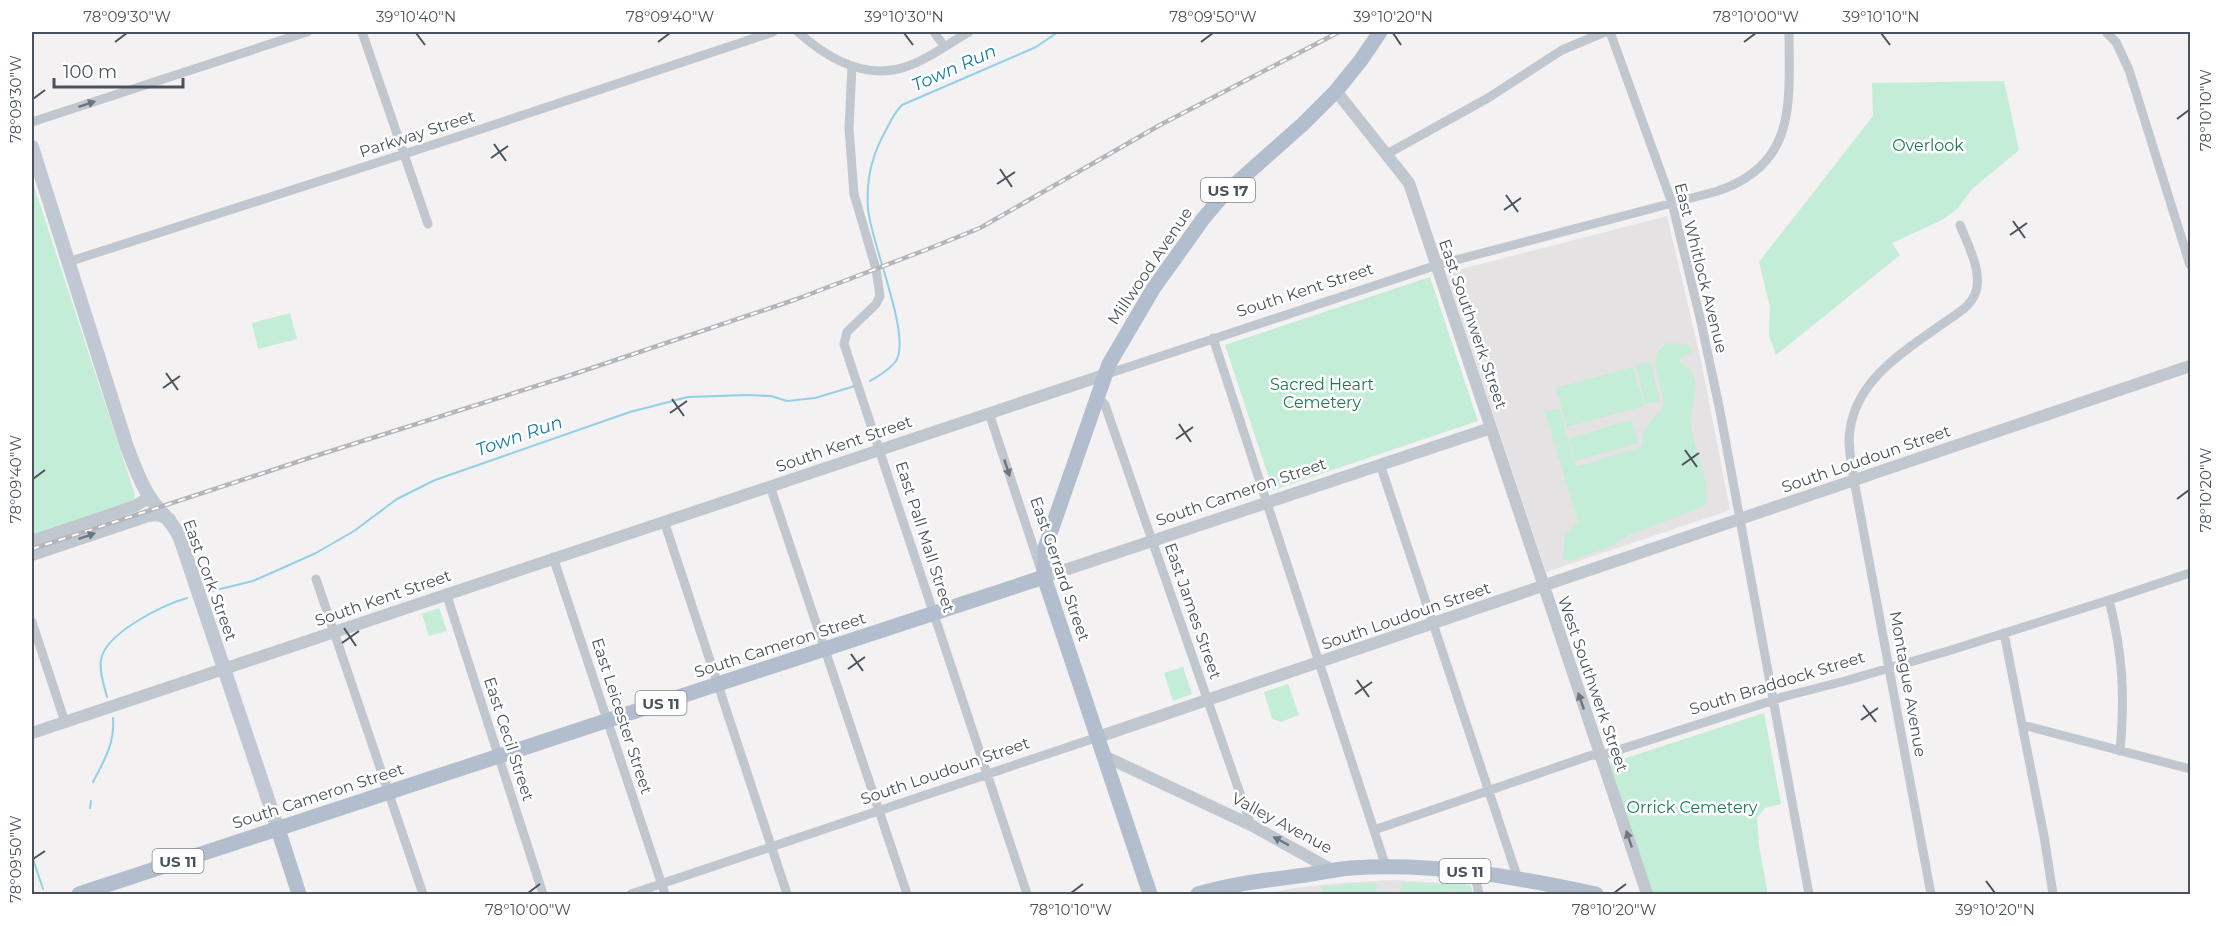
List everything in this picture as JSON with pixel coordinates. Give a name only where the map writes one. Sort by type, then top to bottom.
[{"type":"main road","name":"Millwood Avenue","points":[[1044,577],[1045,548],[1109,364],[1153,289],[1203,219],[1230,188],[1303,124],[1336,91],[1380,32]]},
{"type":"main road","name":"East Cork Street","points":[[32,147],[127,447],[136,471],[150,497],[170,519],[180,538],[299,894]]},
{"type":"main road","name":"South Cameron Street","points":[[79,894],[1044,577]]},
{"type":"main road","name":"East Gerrard Street","points":[[1044,577],[1150,894]]},
{"type":"main road","name":"Valley Avenue","points":[[1332,870],[1386,867],[1474,872],[1596,894]]},
{"type":"main road","name":"US 11","points":[[1198,894],[1234,884],[1332,870]]},
{"type":"main road","name":"US 11","points":[[1235,894],[1274,878]]},
{"type":"street","points":[[32,122],[307,32]]},
{"type":"street","points":[[362,32],[428,224]]},
{"type":"street","name":"Parkway Street","points":[[68,262],[773,32]]},
{"type":"street","points":[[798,32],[822,51],[852,66],[876,71],[896,69],[917,62],[969,32]]},
{"type":"street","points":[[934,32],[944,46]]},
{"type":"street","points":[[1387,154],[1488,98],[1562,50],[1605,32]]},
{"type":"street","name":"East Whitlock Avenue","points":[[1610,32],[1672,203],[1701,322],[1724,434],[1809,894]]},
{"type":"street","name":"South Kent Street","points":[[32,733],[989,412],[1437,265],[1718,191],[1741,181],[1759,168],[1783,132],[1789,105],[1789,32]]},
{"type":"street","points":[[2106,32],[2116,42],[2129,70],[2190,265]]},
{"type":"street","name":"East Pall Mall Street","points":[[852,66],[849,128],[854,194],[876,269],[880,296],[876,304],[847,332],[844,344],[1027,894]]},
{"type":"street","name":"East Southwerk Street","points":[[1336,91],[1409,183],[1543,587]]},
{"type":"street","name":"Montague Avenue","points":[[1931,894],[1854,480],[1850,431],[1857,407],[1866,390],[1890,362],[1966,309],[1975,296],[1978,279],[1976,269],[1960,225]]},
{"type":"street","points":[[1213,338],[1386,867]]},
{"type":"street","name":"South Loudoun Street","points":[[631,894],[988,775],[2190,366]]},
{"type":"street","name":"East James Street","points":[[1098,398],[1105,405],[1251,825]]},
{"type":"street","name":"East Gerrard Street","points":[[989,412],[1044,577]]},
{"type":"street","name":"South Cameron Street","points":[[1044,577],[1491,428]]},
{"type":"street","points":[[1380,464],[1518,879]]},
{"type":"street","points":[[770,486],[908,894]]},
{"type":"street","points":[[32,541],[135,506],[150,497]]},
{"type":"street","points":[[32,555],[148,516],[157,515],[170,519]]},
{"type":"street","points":[[663,521],[787,894]]},
{"type":"street","name":"East Leicester Street","points":[[554,557],[665,894]]},
{"type":"street","name":"South Braddock Street","points":[[1374,830],[1592,755],[1600,756],[1773,700],[1890,668],[2190,573]]},
{"type":"street","points":[[316,579],[423,894]]},
{"type":"street","name":"West Southwerk Street","points":[[1543,587],[1647,894]]},
{"type":"street","name":"East Cecil Street","points":[[446,593],[543,894]]},
{"type":"street","points":[[2109,600],[2117,633],[2122,670],[2124,708],[2120,751]]},
{"type":"street","points":[[32,622],[65,722]]},
{"type":"street","points":[[2004,633],[2053,894]]},
{"type":"street","points":[[2023,725],[2190,770]]},
{"type":"street","name":"Valley Avenue","points":[[1104,756],[1251,825],[1332,870]]},
{"type":"street","points":[[1474,872],[1479,894]]},
{"type":"shaded area","points":[[1667,216],[1700,356],[1730,510],[1546,572],[1446,273]]},
{"type":"shaded area","points":[[1393,880],[1471,885],[1473,894],[1267,894],[1339,883]]},
{"type":"green space","name":"Overlook","points":[[2004,81],[2019,150],[1972,189],[1957,209],[1942,220],[1892,243],[1900,255],[1776,355],[1769,335],[1770,307],[1759,262],[1873,116],[1872,83]]},
{"type":"green space","points":[[32,180],[135,495],[130,503],[32,535]]},
{"type":"green space","name":"Sacred Heart Cemetery","points":[[1430,277],[1478,421],[1273,490],[1225,345]]},
{"type":"green space","points":[[290,313],[297,339],[258,349],[252,323]]},
{"type":"green space","points":[[1669,343],[1690,345],[1692,352],[1679,359],[1689,369],[1695,382],[1691,422],[1704,476],[1706,504],[1629,535],[1607,548],[1569,561],[1563,560],[1565,535],[1578,522],[1545,412],[1559,408],[1576,467],[1641,447],[1646,427],[1663,406],[1656,362],[1661,348]]},
{"type":"green space","points":[[1650,362],[1660,401],[1645,404],[1636,365]]},
{"type":"green space","points":[[1633,367],[1644,406],[1567,427],[1556,388]]},
{"type":"green space","points":[[1632,420],[1639,443],[1575,461],[1569,438]]},
{"type":"green space","points":[[439,608],[447,631],[429,636],[422,614]]},
{"type":"green space","points":[[1183,667],[1192,694],[1173,701],[1164,673]]},
{"type":"green space","points":[[1288,684],[1299,715],[1281,722],[1272,719],[1264,692]]},
{"type":"green space","name":"Orrick Cemetery","points":[[1764,713],[1781,804],[1765,808],[1757,818],[1759,846],[1768,894],[1652,894],[1608,764]]},
{"type":"green space","points":[[1401,882],[1466,884],[1471,887],[1473,894],[1460,894],[1450,889],[1449,894],[1400,894]]},
{"type":"green space","points":[[1377,883],[1375,894],[1323,894],[1321,887]]},
{"type":"waterway","name":"Town Run","points":[[870,381],[896,361],[899,348],[895,310],[875,243],[868,208],[871,169],[880,141],[890,121],[902,105],[1036,47],[1058,32]]},
{"type":"waterway","name":"Town Run","points":[[212,591],[253,581],[316,553],[354,531],[397,499],[435,480],[630,412],[688,397],[747,395],[771,396],[787,401],[815,398],[855,386]]},
{"type":"waterway","name":"Town Run","points":[[107,697],[101,674],[101,660],[113,640],[124,630],[150,614],[187,598]]},
{"type":"waterway","name":"Town Run","points":[[93,782],[110,744],[113,718]]},
{"type":"waterway","name":"Town Run","points":[[90,808],[91,801]]},
{"type":"waterway","name":"Town Run","points":[[32,856],[43,889]]},
{"type":"railway","points":[[32,549],[568,376],[797,299],[928,249],[980,228],[1160,125],[1339,32]]}]
